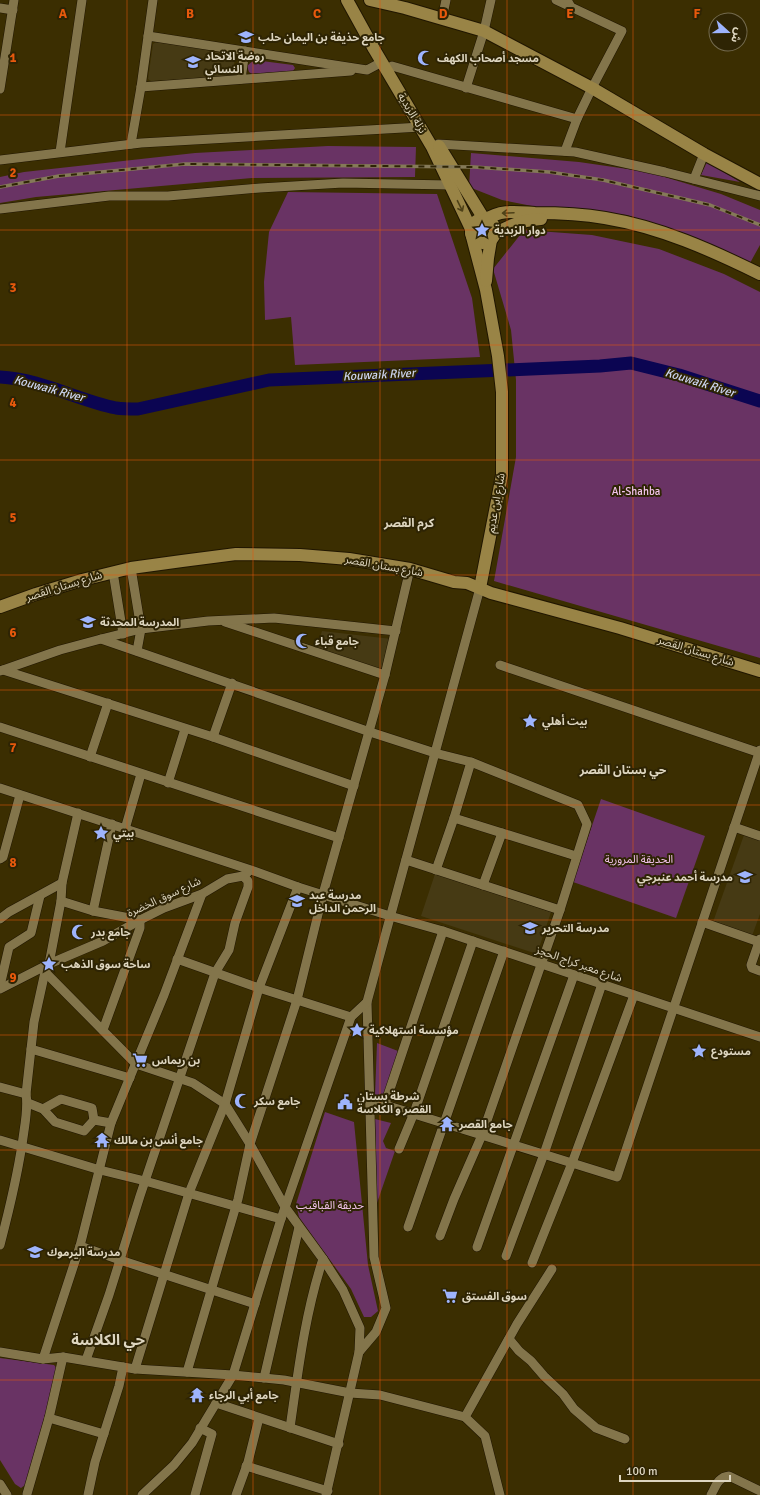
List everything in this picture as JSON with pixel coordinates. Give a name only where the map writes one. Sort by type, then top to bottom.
[{"type":"main road","name":"نزلة الزبدية","points":[[347,0],[485,220]]},
{"type":"main road","name":"نزلة الزبدية","points":[[356,0],[387,64],[432,146],[471,231],[486,290]]},
{"type":"main road","points":[[370,0],[406,4],[442,19],[484,31],[592,88],[704,154],[760,184]]},
{"type":"main road","points":[[504,212],[564,213],[606,218],[650,229],[694,244],[759,277],[692,248],[648,234],[606,224],[565,220],[531,220],[502,230],[485,243],[474,240],[471,231],[474,223],[485,220],[494,214],[504,212]]},
{"type":"main road","points":[[485,220],[493,226],[493,238],[487,267],[486,290]]},
{"type":"main road","name":"شارع ابن عديم","points":[[480,588],[502,475],[502,392],[498,356],[486,290]]},
{"type":"main road","name":"شارع بستان القصر","points":[[0,607],[36,594],[113,572],[182,561],[236,554],[300,555],[349,559],[410,569],[480,588],[491,593],[620,628],[760,671]]},
{"type":"street","points":[[0,89],[14,0]]},
{"type":"street","points":[[60,152],[82,0]]},
{"type":"street","points":[[132,144],[153,0]]},
{"type":"street","points":[[442,19],[446,0]]},
{"type":"street","points":[[466,88],[484,31],[491,0]]},
{"type":"street","points":[[556,0],[569,4],[622,32],[577,119],[566,151]]},
{"type":"street","points":[[0,8],[13,10]]},
{"type":"street","points":[[148,36],[367,70]]},
{"type":"street","points":[[241,79],[246,51]]},
{"type":"street","points":[[141,87],[367,70],[387,64],[577,119]]},
{"type":"street","points":[[0,160],[132,144],[421,128]]},
{"type":"street","points":[[438,144],[575,152],[694,179],[760,196]]},
{"type":"street","points":[[694,179],[704,154]]},
{"type":"street","points":[[0,209],[109,196],[168,196],[260,188],[335,184],[450,185]]},
{"type":"street","points":[[132,568],[141,629],[137,651]]},
{"type":"street","points":[[187,1372],[235,1206],[250,1144],[297,1000],[323,894],[385,675],[410,569]]},
{"type":"street","points":[[113,572],[122,634]]},
{"type":"street","points":[[359,1352],[376,1332],[386,1308],[374,1258],[367,1002],[480,588]]},
{"type":"street","points":[[2,670],[60,650],[141,629],[220,620],[274,618],[396,631]]},
{"type":"street","points":[[220,620],[385,675]]},
{"type":"street","points":[[101,639],[232,683],[370,732],[435,753],[471,762],[578,805],[587,824],[560,910],[540,964],[482,1135],[454,1199],[440,1236]]},
{"type":"street","points":[[369,1100],[617,1177],[760,752],[500,665]]},
{"type":"street","points":[[2,670],[213,737],[354,786]]},
{"type":"street","points":[[213,737],[232,683]]},
{"type":"street","points":[[90,757],[108,703]]},
{"type":"street","points":[[0,727],[339,838]]},
{"type":"street","points":[[168,783],[185,729]]},
{"type":"street","points":[[436,870],[471,762]]},
{"type":"street","points":[[126,829],[141,774]]},
{"type":"street","name":"شارع معبر كراج الحجز","points":[[0,788],[390,916],[443,931],[760,1037]]},
{"type":"street","points":[[0,859],[3,857],[20,795]]},
{"type":"street","points":[[0,1245],[3,1225],[22,1146],[34,1022],[47,968],[61,901],[62,883],[78,813]]},
{"type":"street","points":[[454,818],[576,856]]},
{"type":"street","points":[[93,911],[112,824]]},
{"type":"street","points":[[734,827],[760,836]]},
{"type":"street","points":[[483,885],[502,833]]},
{"type":"street","points":[[406,860],[560,910]]},
{"type":"street","name":"شارع سوق الخضرة","points":[[0,989],[103,941],[140,920],[202,894],[227,879],[243,876],[251,870]]},
{"type":"street","points":[[86,1360],[109,1295],[179,1078],[215,973],[229,950],[235,923],[248,887],[248,881],[243,876]]},
{"type":"street","points":[[0,919],[9,912],[62,883]]},
{"type":"street","points":[[135,1369],[189,1193],[225,1104],[259,988],[298,886]]},
{"type":"street","points":[[43,1359],[80,1246],[112,1123],[202,894]]},
{"type":"street","points":[[0,986],[9,947],[31,933],[40,896]]},
{"type":"street","points":[[61,901],[93,911],[140,920],[140,928],[103,1030]]},
{"type":"street","points":[[702,922],[760,940],[751,965],[752,968],[760,971]]},
{"type":"street","points":[[385,1104],[443,931]]},
{"type":"street","points":[[399,1149],[414,1113],[473,941]]},
{"type":"street","points":[[408,1227],[504,951]]},
{"type":"street","points":[[177,959],[259,988],[351,1017]]},
{"type":"street","points":[[47,968],[136,1064],[193,1083],[225,1104],[250,1144],[285,1208],[323,1259],[343,1290],[360,1328],[359,1352],[327,1493],[246,1466]]},
{"type":"street","points":[[477,1247],[574,975]]},
{"type":"street","points":[[506,1256],[544,1154],[602,984]]},
{"type":"street","points":[[532,1263],[572,1163],[634,995]]},
{"type":"street","points":[[142,1495],[174,1465],[192,1443],[233,1375],[281,1219],[351,1017],[367,1002]]},
{"type":"street","points":[[31,1049],[130,1078]]},
{"type":"street","points":[[0,1087],[27,1098],[44,1109],[55,1122],[84,1130],[94,1120]]},
{"type":"street","points":[[44,1109],[61,1099],[92,1108],[94,1120]]},
{"type":"street","points":[[94,1120],[112,1123]]},
{"type":"street","points":[[0,1140],[100,1170],[146,1181],[281,1219]]},
{"type":"street","points":[[264,1378],[299,1228]]},
{"type":"street","points":[[80,1246],[255,1304]]},
{"type":"street","points":[[290,1428],[296,1382],[310,1303],[323,1259]]},
{"type":"street","points":[[465,1417],[517,1324],[552,1269]]},
{"type":"street","points":[[509,1339],[519,1351],[532,1361],[544,1376],[564,1394],[574,1409],[596,1428],[625,1439]]},
{"type":"street","points":[[0,1352],[43,1359],[63,1357],[123,1368],[233,1375],[296,1382],[350,1393],[380,1395],[465,1417],[485,1436],[500,1495]]},
{"type":"street","points":[[27,1495],[49,1418],[63,1357]]},
{"type":"street","points":[[88,1495],[123,1368]]},
{"type":"street","points":[[216,1403],[339,1444]]},
{"type":"street","points":[[49,1418],[104,1434]]},
{"type":"street","points":[[236,1495],[246,1466],[259,1418]]},
{"type":"street","points":[[195,1495],[212,1434],[200,1428]]},
{"type":"street","points":[[711,1495],[719,1480],[729,1476],[760,1491]]},
{"type":"street","points":[[0,1484],[7,1495]]},
{"type":"shaded area","name":"روضة الاتحاد النسائي","points":[[158,41],[229,54],[235,58],[231,74],[228,77],[151,81],[148,79],[153,44]]},
{"type":"shaded area","points":[[322,631],[392,639],[383,672],[316,650]]},
{"type":"shaded area","name":"مدرسة أحمد عنبرجي","points":[[744,835],[760,840],[760,914],[752,936],[713,922]]},
{"type":"shaded area","points":[[435,874],[551,912],[537,954],[421,916]]},
{"type":"green space","points":[[254,60],[293,65],[295,68],[293,71],[252,74],[249,72],[247,66]]},
{"type":"green space","points":[[328,146],[416,147],[415,177],[252,178],[36,197],[0,203],[0,177],[24,172],[195,153]]},
{"type":"green space","points":[[471,153],[579,162],[648,172],[721,194],[760,210],[760,245],[750,263],[691,237],[627,215],[537,207],[502,200],[469,187]]},
{"type":"green space","points":[[707,162],[740,182],[701,175]]},
{"type":"green space","points":[[288,192],[437,194],[472,298],[480,357],[295,365],[291,317],[265,320],[264,282],[269,232]]},
{"type":"green space","name":"Al-Shahba","points":[[524,230],[592,235],[659,249],[724,274],[760,292],[760,658],[494,581],[516,457],[516,380],[511,330],[493,269]]},
{"type":"green space","name":"الحديقة المرورية","points":[[601,799],[705,836],[676,918],[573,882]]},
{"type":"green space","points":[[377,1043],[398,1051],[384,1097],[375,1095]]},
{"type":"green space","name":"حديقة القباقيب","points":[[325,1112],[354,1122],[368,1265],[378,1311],[371,1317],[364,1317],[351,1289],[299,1217],[296,1204]]},
{"type":"green space","points":[[375,1119],[391,1123],[383,1141],[386,1148],[395,1151],[377,1203]]},
{"type":"green space","points":[[0,1358],[54,1365],[58,1370],[25,1485],[21,1488],[15,1484],[0,1460]]},
{"type":"waterway","name":"Kouwaik River","points":[[0,377],[30,382],[116,408],[138,409],[269,380],[600,366],[631,363],[679,375],[760,401]]},
{"type":"railway","points":[[0,187],[59,176],[185,164],[474,167],[549,172],[603,180],[710,205],[760,225]]},
{"type":"place","name":"جامع حذيفة بن اليمان حلب","points":[[246,37]]},
{"type":"place","name":"مسجد أصحاب الكهف","points":[[425,58]]},
{"type":"place","name":"روضة الاتحاد النسائي","points":[[193,62]]},
{"type":"place","name":"دوار الزبدية","points":[[482,230]]},
{"type":"place","name":"المدرسة المحدثة","points":[[88,622]]},
{"type":"place","name":"جامع قباء","points":[[303,641]]},
{"type":"place","name":"بيت أهلي","points":[[530,721]]},
{"type":"place","name":"بيتي","points":[[101,833]]},
{"type":"place","name":"مدرسة أحمد عنبرجي","points":[[745,877]]},
{"type":"place","name":"مدرسة عبد الرحمن الداخل","points":[[297,901]]},
{"type":"place","name":"مدرسة التحرير","points":[[530,928]]},
{"type":"place","name":"جامع بدر","points":[[79,932]]},
{"type":"place","name":"ساحة سوق الذهب","points":[[49,964]]},
{"type":"place","name":"مؤسسة استهلاكية","points":[[357,1030]]},
{"type":"place","name":"مستودع","points":[[699,1051]]},
{"type":"place","name":"بن ريماس","points":[[140,1060]]},
{"type":"place","name":"جامع سكر","points":[[242,1101]]},
{"type":"place","name":"شرطة بستان القصر و الكلاسة","points":[[345,1102]]},
{"type":"place","name":"جامع القصر","points":[[447,1124]]},
{"type":"place","name":"جامع أنس بن مالك","points":[[102,1140]]},
{"type":"place","name":"مدرسة اليرموك","points":[[35,1252]]},
{"type":"place","name":"سوق الفستق","points":[[450,1296]]},
{"type":"place","name":"جامع أبي الرجاء","points":[[197,1395]]},
{"type":"district","name":"كرم القصر","points":[[409,523]]},
{"type":"district","name":"حي بستان القصر","points":[[623,770]]},
{"type":"district","name":"حي الكلاسة","points":[[108,1340]]}]
